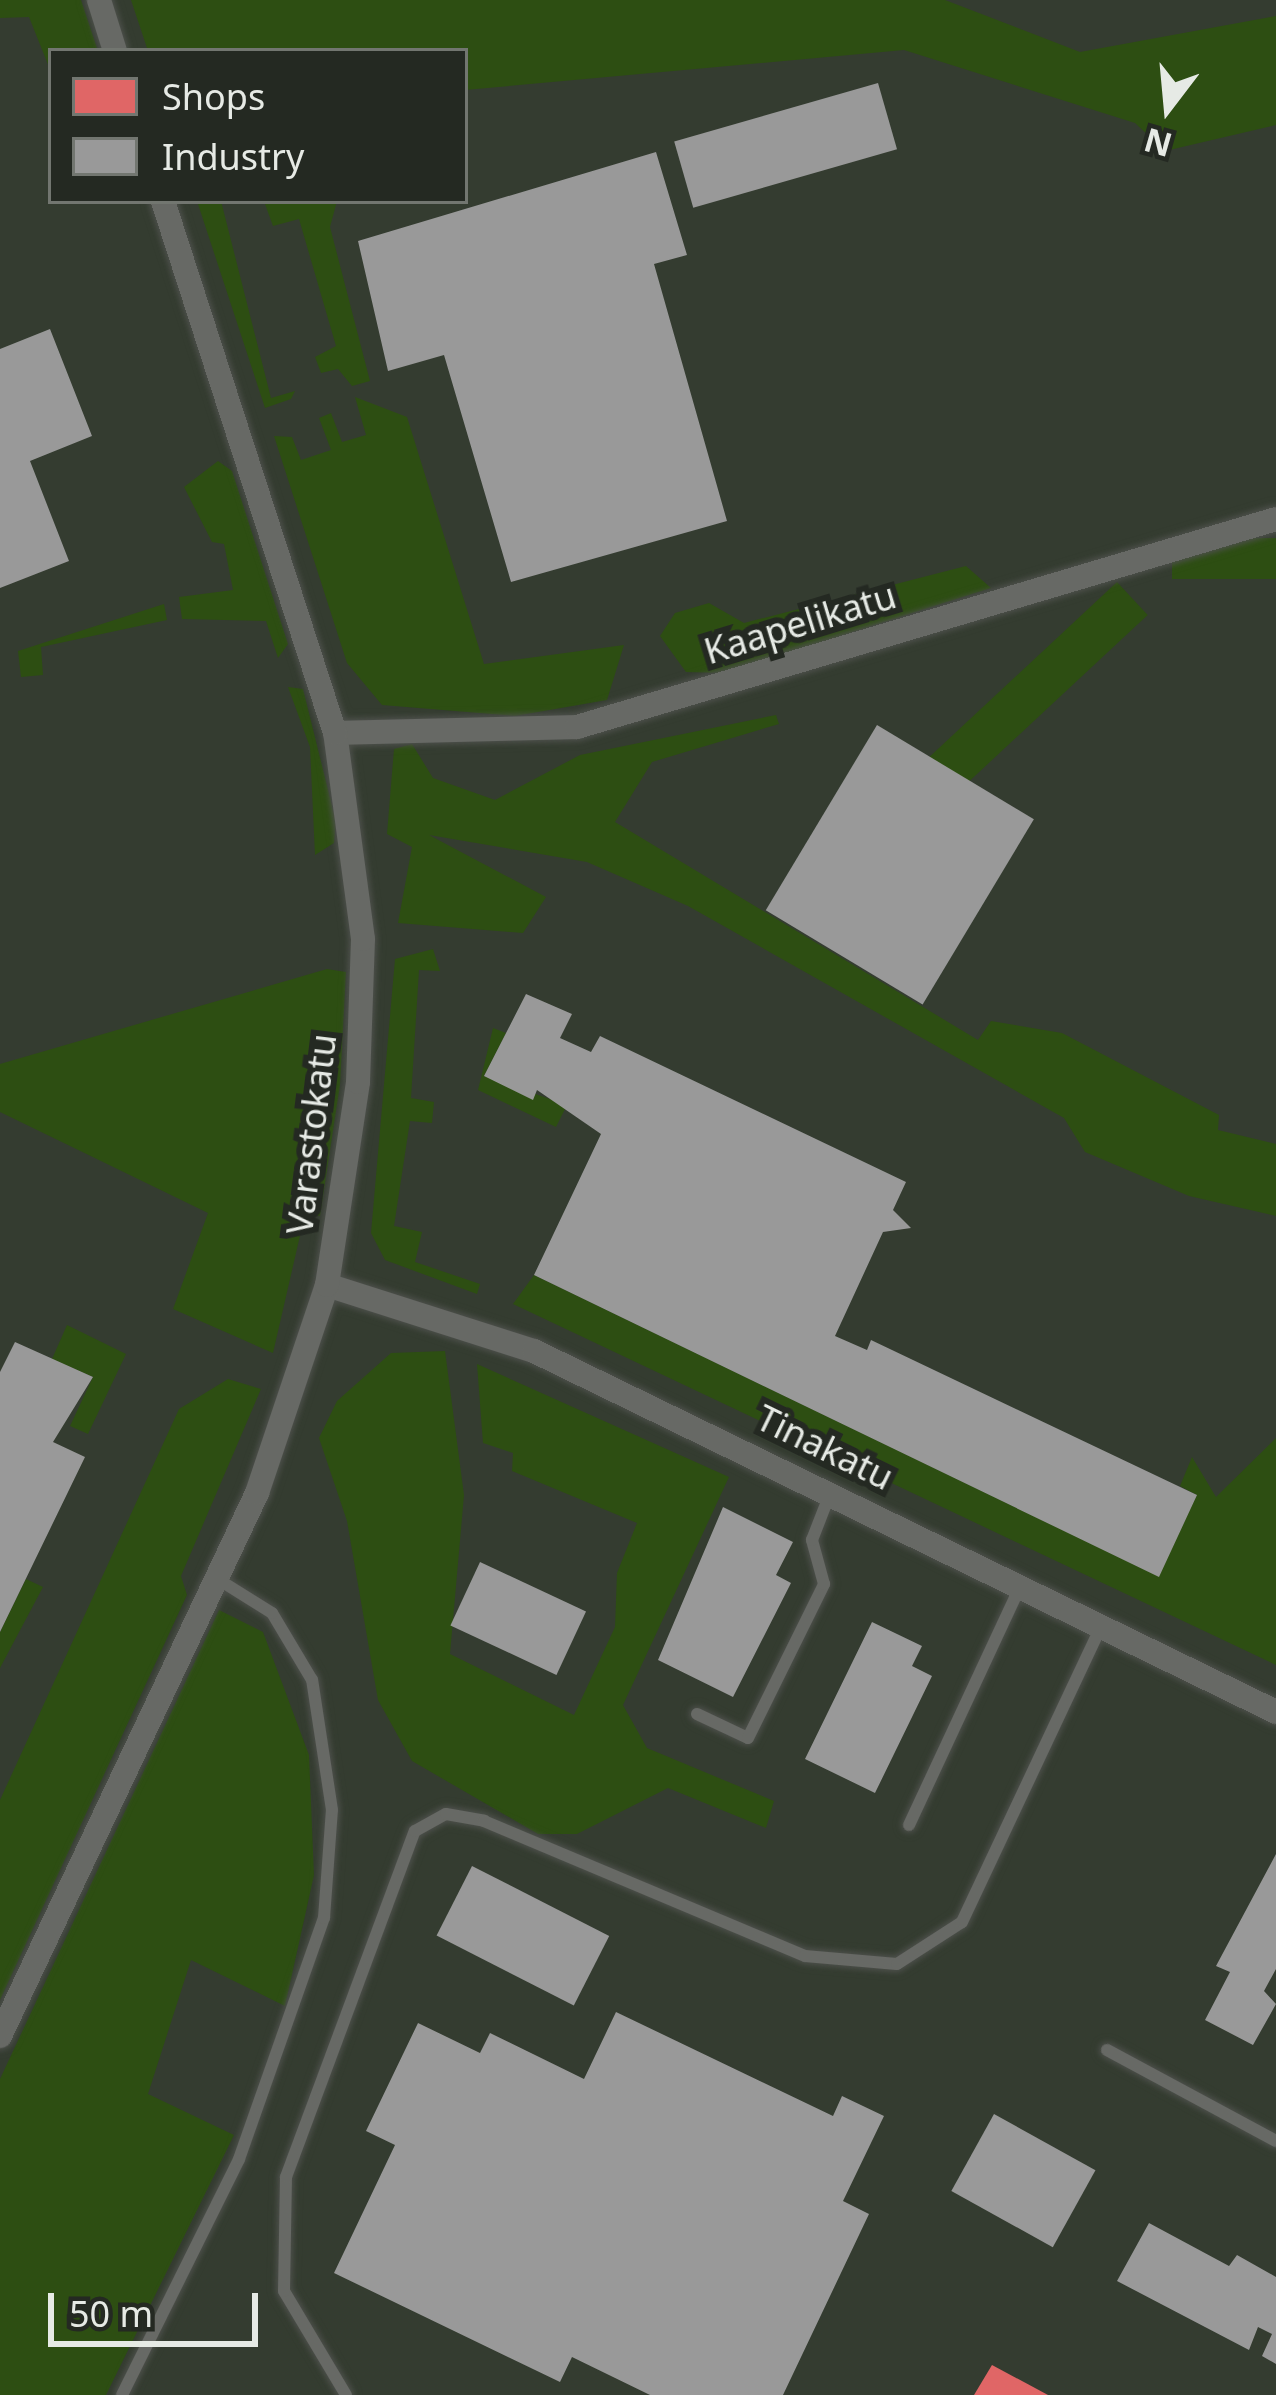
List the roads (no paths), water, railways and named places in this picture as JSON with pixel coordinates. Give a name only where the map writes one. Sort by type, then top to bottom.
[{"type":"street","points":[[99,0],[114,48]]},
{"type":"street","name":"Varastokatu","points":[[0,2036],[257,1493],[327,1285],[362,1029],[358,866],[334,733],[164,204]]},
{"type":"street","name":"Kaapelikatu","points":[[334,733],[577,727],[1276,519]]},
{"type":"street","name":"Tinakatu","points":[[327,1285],[535,1351],[1023,1582],[1276,1712]]},
{"type":"lane","points":[[697,1714],[748,1738],[824,1584],[812,1540],[832,1490]]},
{"type":"lane","points":[[122,2395],[239,2158],[324,1918],[332,1810],[312,1680],[272,1612],[215,1577]]},
{"type":"lane","points":[[909,1825],[1023,1582]]},
{"type":"lane","points":[[346,2395],[284,2291],[286,2176],[416,1832],[446,1814],[484,1821],[805,1956],[897,1964],[962,1922],[1104,1622]]},
{"type":"lane","points":[[1107,2050],[1276,2141]]}]
